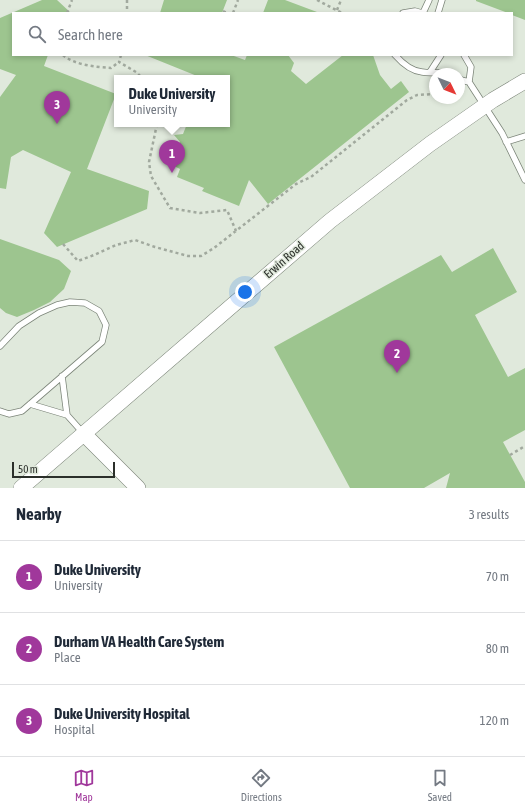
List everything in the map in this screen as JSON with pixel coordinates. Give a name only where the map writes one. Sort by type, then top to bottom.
[{"type":"main road","name":"Erwin Road","points":[[21,488],[320,230],[430,144],[484,106],[525,81]]},
{"type":"main road","points":[[84,434],[138,488]]},
{"type":"lane","points":[[423,12],[429,0]]},
{"type":"lane","points":[[438,12],[442,0]]},
{"type":"lane","points":[[409,12],[419,12]]},
{"type":"lane","points":[[396,56],[413,70],[429,72]]},
{"type":"lane","points":[[433,68],[440,56]]},
{"type":"lane","points":[[465,56],[471,67],[469,82],[502,133],[525,180]]},
{"type":"lane","points":[[465,81],[469,82]]},
{"type":"lane","points":[[506,142],[525,136]]},
{"type":"lane","points":[[0,346],[19,326],[39,312],[56,305],[70,302],[85,303],[99,311],[106,325],[102,342],[22,411],[9,414],[0,411]]},
{"type":"lane","points":[[62,376],[67,415]]},
{"type":"lane","points":[[30,404],[67,415],[84,434]]},
{"type":"path","points":[[67,12],[72,0]]},
{"type":"path","points":[[127,0],[128,12]]},
{"type":"path","points":[[233,12],[238,0]]},
{"type":"path","points":[[317,0],[340,12]]},
{"type":"path","points":[[337,10],[341,0]]},
{"type":"path","points":[[64,56],[93,67],[111,68],[119,62],[121,56]]},
{"type":"path","points":[[119,62],[139,75]]},
{"type":"path","points":[[63,244],[78,260],[94,255],[116,245],[135,240],[188,256],[202,256],[296,184],[311,177],[407,100],[416,95],[429,94]]},
{"type":"path","points":[[156,127],[149,162],[152,176],[170,208],[200,213],[227,210],[236,231]]},
{"type":"path","points":[[510,454],[525,446]]},
{"type":"building","points":[[42,0],[57,0],[70,12],[14,12]]},
{"type":"building","points":[[164,0],[227,0],[222,12],[160,12]]},
{"type":"building","points":[[268,0],[285,0],[317,12],[263,12]]},
{"type":"building","points":[[525,0],[525,20],[513,15],[513,12],[505,12],[476,1]]},
{"type":"building","points":[[12,13],[12,56],[48,56],[44,66],[114,93],[114,99],[87,169],[149,191],[147,209],[57,247],[44,233],[71,172],[23,150],[11,157],[6,189],[0,188],[0,97],[16,75],[0,69],[0,18]]},
{"type":"building","points":[[147,56],[234,56],[245,60],[247,56],[289,56],[294,63],[291,71],[306,84],[342,56],[373,56],[380,75],[391,89],[401,81],[409,92],[268,204],[249,180],[239,206],[202,191],[204,188],[177,177],[180,169],[172,165],[180,142],[174,135],[183,134],[186,127],[230,127],[230,75],[195,75]]},
{"type":"building","points":[[0,239],[59,260],[71,271],[64,289],[50,302],[34,310],[17,317],[6,313],[0,308]]},
{"type":"building","points":[[493,248],[517,292],[475,315],[508,377],[525,368],[525,430],[503,442],[525,482],[525,488],[446,488],[450,473],[424,488],[350,488],[274,347],[441,255],[452,272]]},
{"type":"place","name":"Duke University Hospital","points":[[57,124]]},
{"type":"place","name":"Duke University","points":[[172,173]]},
{"type":"place","name":"Durham VA Health Care System","points":[[397,373]]}]
